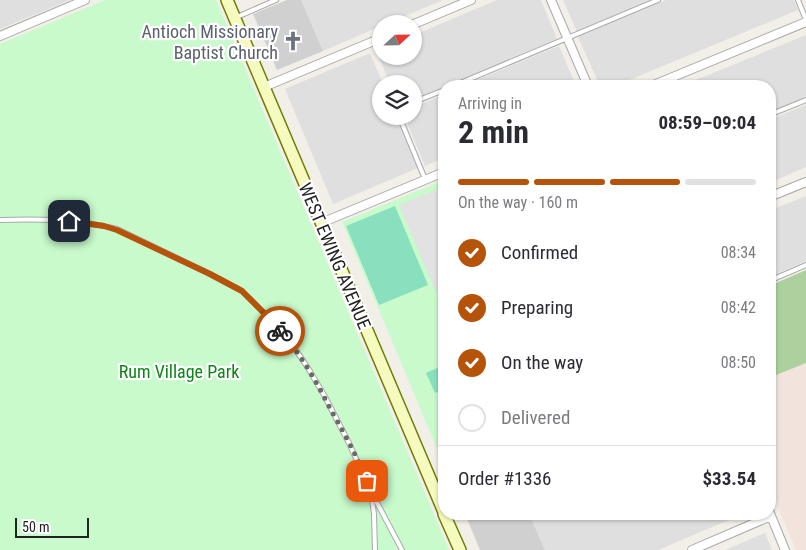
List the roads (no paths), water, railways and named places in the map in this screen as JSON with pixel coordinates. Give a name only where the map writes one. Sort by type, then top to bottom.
[{"type":"street","points":[[0,36],[85,0]]},
{"type":"street","name":"WEST EWING AVENUE","points":[[227,0],[321,223],[438,489]]},
{"type":"street","points":[[422,21],[471,0]]},
{"type":"street","points":[[551,0],[585,80]]},
{"type":"street","points":[[665,80],[806,21]]},
{"type":"street","points":[[264,87],[372,42]]},
{"type":"street","points":[[321,223],[438,175]]},
{"type":"street","points":[[776,194],[806,182]]},
{"type":"street","name":"WEST EWING AVENUE","points":[[447,520],[460,550]]},
{"type":"street","points":[[692,550],[755,520]]},
{"type":"street","points":[[773,520],[785,550]]},
{"type":"lane","points":[[235,18],[276,0]]},
{"type":"lane","points":[[468,80],[658,0]]},
{"type":"lane","points":[[798,0],[806,21]]},
{"type":"lane","points":[[422,99],[438,92]]},
{"type":"lane","points":[[776,112],[806,100]]},
{"type":"lane","points":[[403,125],[425,180]]},
{"type":"lane","points":[[0,220],[37,219],[104,226],[117,230],[242,291],[291,343],[308,368],[349,443],[371,492],[402,550]]},
{"type":"lane","points":[[776,278],[806,266]]},
{"type":"lane","points":[[371,492],[375,550]]},
{"type":"place","name":"Antioch Missionary Baptist Church","points":[[293,41]]},
{"type":"park label","name":"Rum Village Park","points":[[179,371]]}]
